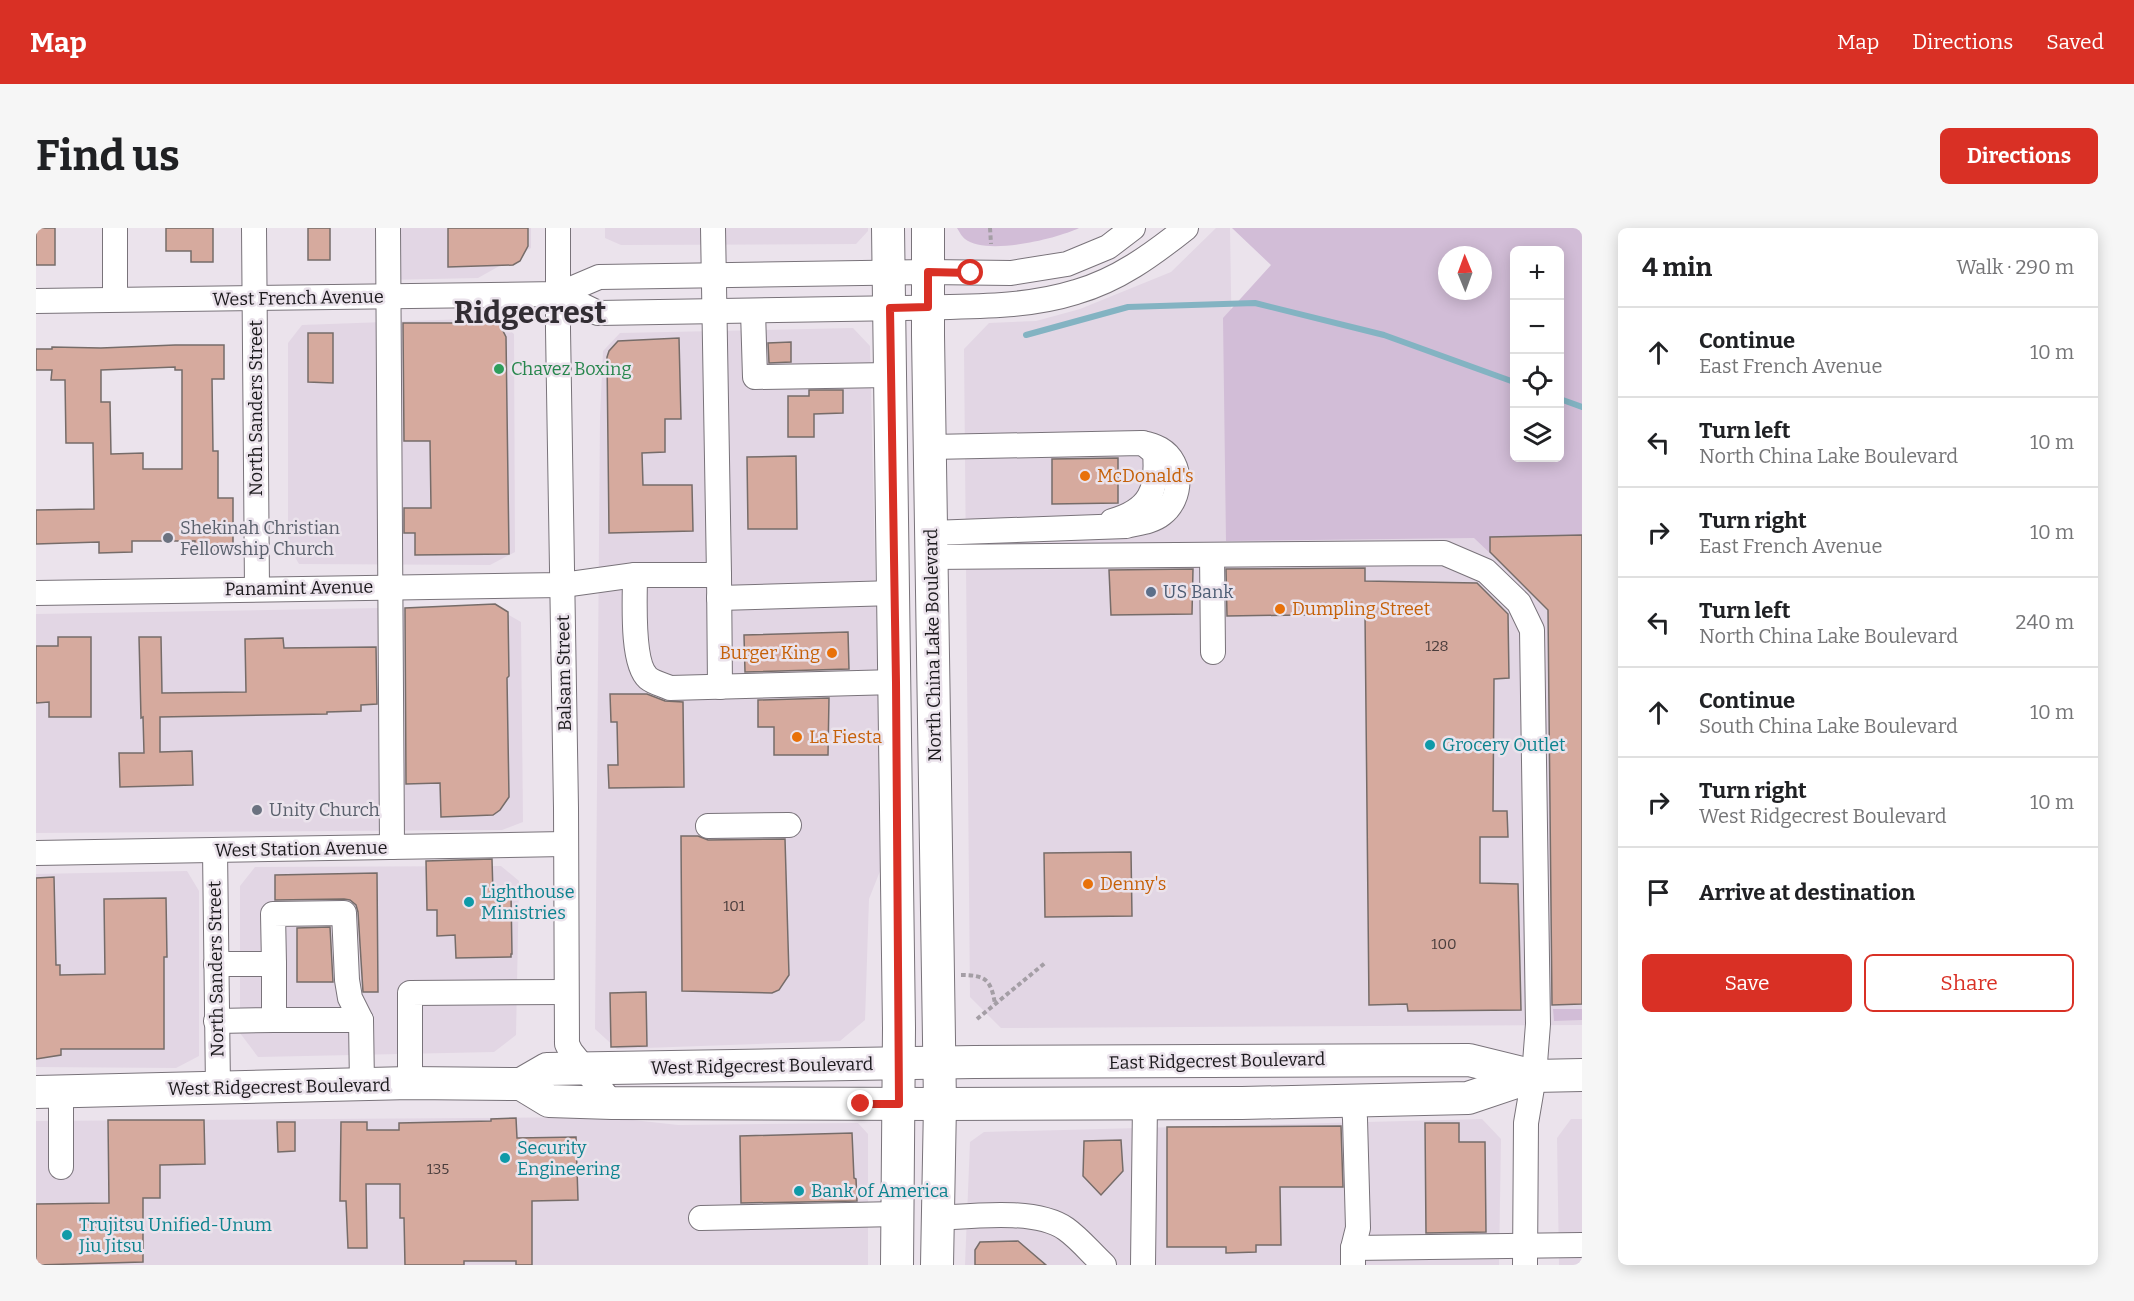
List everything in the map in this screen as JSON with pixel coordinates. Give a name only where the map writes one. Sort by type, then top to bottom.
[{"type":"main road","name":"North China Lake Boulevard","points":[[888,228],[896,682],[899,1104],[897,1265]]},
{"type":"main road","name":"North China Lake Boulevard","points":[[928,228],[940,1104],[937,1265]]},
{"type":"main road","points":[[892,485],[904,495],[913,516],[916,625],[921,638],[934,648]]},
{"type":"main road","name":"East Ridgecrest Boulevard","points":[[898,1063],[1469,1060],[1534,1076],[1582,1075]]},
{"type":"main road","name":"West Ridgecrest Boulevard","points":[[49,1092],[410,1083],[521,1084],[547,1069],[898,1063]]},
{"type":"main road","name":"East Ridgecrest Boulevard","points":[[940,1104],[1468,1098],[1534,1076]]},
{"type":"main road","name":"West Ridgecrest Boulevard","points":[[521,1084],[549,1101],[940,1104]]},
{"type":"street","points":[[115,228],[115,299]]},
{"type":"street","name":"North Sanders Street","points":[[254,228],[257,589]]},
{"type":"street","points":[[388,228],[392,847]]},
{"type":"street","name":"Balsam Street","points":[[558,228],[567,1044],[612,1103]]},
{"type":"street","points":[[713,228],[720,687]]},
{"type":"street","name":"West French Avenue","points":[[36,301],[559,294],[599,277],[928,272],[1011,273],[1067,264],[1108,247],[1133,228]]},
{"type":"street","name":"West French Avenue","points":[[559,294],[598,313],[1015,304],[1076,293],[1119,275],[1155,253],[1185,228]]},
{"type":"street","points":[[753,311],[754,376],[890,375]]},
{"type":"street","points":[[930,447],[1142,442],[1161,449],[1172,460],[1177,472],[1178,487],[1173,502],[1164,513],[1153,520],[1126,526],[1078,528],[931,545]]},
{"type":"street","points":[[931,545],[1212,555],[1444,553],[1486,571],[1519,603],[1532,630],[1538,1024],[1534,1076],[1526,1123],[1525,1255]]},
{"type":"street","points":[[1212,555],[1212,652]]},
{"type":"street","points":[[635,575],[637,658],[648,678],[670,688],[896,682]]},
{"type":"street","name":"Panamint Avenue","points":[[36,593],[562,585],[635,575],[719,587],[895,593]]},
{"type":"street","points":[[708,825],[789,825]]},
{"type":"street","name":"West Station Avenue","points":[[36,854],[565,844]]},
{"type":"street","name":"North Sanders Street","points":[[214,850],[218,1088]]},
{"type":"street","points":[[274,1020],[273,914],[344,913],[347,980],[350,998],[361,1020],[362,1085]]},
{"type":"street","points":[[216,964],[274,964]]},
{"type":"street","points":[[410,1083],[410,993],[566,992]]},
{"type":"street","points":[[216,1021],[361,1020]]},
{"type":"street","points":[[49,1092],[61,1167]]},
{"type":"street","points":[[1353,1100],[1358,1228],[1353,1256],[1525,1255],[1582,1245]]},
{"type":"street","points":[[1143,1265],[1145,1103]]},
{"type":"street","points":[[701,1218],[898,1214]]},
{"type":"street","points":[[937,1218],[1027,1215],[1048,1220],[1066,1229],[1102,1264]]},
{"type":"path","points":[[990,228],[991,244]]},
{"type":"path","points":[[976,1019],[1045,963]]},
{"type":"path","points":[[961,975],[986,979],[995,1004]]},
{"type":"shaded area","points":[[383,228],[531,228],[531,248],[478,278],[384,280]]},
{"type":"shaded area","points":[[605,228],[868,228],[868,231],[856,244],[621,245],[605,238]]},
{"type":"shaded area","points":[[957,228],[1079,228],[1038,241],[988,246],[975,244],[965,239]]},
{"type":"shaded area","points":[[1216,228],[1230,228],[1235,538],[1582,533],[1582,1025],[1001,1028],[970,997],[964,349],[989,323],[1036,321],[1080,309],[1171,272]]},
{"type":"shaded area","points":[[1232,228],[1582,228],[1582,536],[1491,538],[1492,555],[1474,538],[1226,541],[1223,318],[1271,265]]},
{"type":"shaded area","points":[[494,318],[514,334],[515,552],[490,565],[299,564],[288,545],[288,343],[302,325]]},
{"type":"shaded area","points":[[853,328],[870,346],[882,866],[869,899],[865,1020],[840,1041],[617,1049],[595,1029],[600,417],[603,351],[620,333]]},
{"type":"shaded area","points":[[493,606],[521,622],[523,822],[502,830],[36,833],[36,614]]},
{"type":"shaded area","points":[[501,866],[519,881],[516,1035],[494,1052],[258,1057],[240,1033],[240,886],[255,867]]},
{"type":"shaded area","points":[[187,871],[199,891],[199,1056],[176,1068],[36,1067],[36,874]]},
{"type":"shaded area","points":[[1553,1009],[1582,1009],[1582,1020],[1554,1021]]},
{"type":"shaded area","points":[[606,1117],[678,1125],[858,1123],[868,1134],[868,1265],[36,1265],[36,1121]]},
{"type":"shaded area","points":[[1482,1119],[1501,1139],[1499,1265],[965,1265],[970,1142],[984,1132]]},
{"type":"shaded area","points":[[1571,1119],[1582,1119],[1582,1265],[1559,1265],[1557,1138]]},
{"type":"building","points":[[36,228],[55,228],[55,265],[36,265]]},
{"type":"building","points":[[166,228],[213,228],[213,262],[191,262],[191,251],[166,251]]},
{"type":"building","points":[[308,228],[330,228],[330,260],[308,260]]},
{"type":"building","points":[[448,228],[528,228],[528,246],[520,261],[513,265],[448,267]]},
{"type":"building","points":[[481,313],[500,325],[506,337],[509,554],[415,555],[415,533],[404,533],[404,508],[431,508],[430,441],[404,441],[403,323],[481,323]]},
{"type":"building","points":[[308,333],[333,333],[333,383],[308,382]]},
{"type":"building","points":[[679,338],[681,419],[665,419],[665,452],[642,453],[643,485],[692,485],[693,531],[609,533],[607,357],[609,351],[618,341]]},
{"type":"building","points":[[791,342],[791,362],[769,363],[768,343]]},
{"type":"building","points":[[224,345],[224,379],[212,379],[213,451],[218,451],[218,498],[233,498],[233,551],[195,551],[195,541],[132,541],[132,552],[99,553],[99,542],[36,544],[36,510],[94,509],[93,443],[66,443],[65,380],[51,380],[52,370],[36,370],[36,349]],"holes":[[[175,367],[175,370],[182,370],[182,469],[143,469],[143,453],[111,454],[110,402],[101,402],[101,370]]]},
{"type":"building","points":[[809,390],[843,390],[843,413],[814,414],[814,437],[788,437],[788,396],[809,396]]},
{"type":"building","points":[[796,456],[797,529],[748,529],[747,457]]},
{"type":"building","name":"McDonald's","points":[[1118,458],[1118,503],[1052,504],[1052,459]]},
{"type":"building","points":[[1582,535],[1582,1004],[1552,1005],[1548,610],[1490,552],[1490,537]]},
{"type":"building","points":[[1365,568],[1365,581],[1477,583],[1508,614],[1509,678],[1494,679],[1493,811],[1507,811],[1508,837],[1480,837],[1480,883],[1518,884],[1521,1010],[1408,1011],[1407,1004],[1369,1005],[1365,614],[1227,616],[1226,569]]},
{"type":"building","name":"US Bank","points":[[1193,569],[1192,614],[1111,615],[1109,570]]},
{"type":"building","points":[[495,604],[508,612],[509,797],[500,810],[493,815],[441,817],[440,783],[406,784],[405,608]]},
{"type":"building","points":[[848,632],[849,669],[745,672],[744,635]]},
{"type":"building","points":[[58,637],[91,637],[91,717],[49,717],[49,702],[36,703],[36,646],[58,646]]},
{"type":"building","points":[[139,637],[161,637],[162,693],[246,692],[245,639],[283,638],[284,648],[376,647],[377,704],[361,705],[361,711],[327,712],[327,714],[160,717],[160,752],[192,751],[193,785],[120,787],[119,753],[144,753]]},
{"type":"building","points":[[610,694],[647,694],[665,701],[683,702],[684,787],[609,788],[608,765],[618,765],[617,722],[611,722]]},
{"type":"building","points":[[829,698],[828,755],[774,755],[774,727],[758,727],[758,700]]},
{"type":"building","points":[[681,836],[698,836],[708,840],[785,839],[789,975],[779,990],[772,993],[682,991]]},
{"type":"building","name":"Denny's","points":[[1131,852],[1132,916],[1045,917],[1044,853]]},
{"type":"building","name":"Lighthouse Ministries","points":[[492,859],[493,894],[511,893],[511,957],[456,958],[455,935],[437,936],[437,910],[427,910],[426,861]]},
{"type":"building","points":[[377,873],[378,992],[363,992],[356,905],[344,899],[275,900],[275,875]]},
{"type":"building","points":[[54,877],[56,965],[60,965],[60,975],[105,974],[104,899],[166,898],[164,1049],[61,1049],[61,1055],[36,1059],[36,878]]},
{"type":"building","points":[[330,927],[333,982],[297,982],[297,928]]},
{"type":"building","points":[[646,992],[647,1046],[611,1047],[610,993]]},
{"type":"building","points":[[516,1118],[517,1138],[576,1137],[578,1200],[532,1201],[532,1265],[516,1265],[516,1261],[464,1261],[464,1265],[405,1265],[404,1218],[400,1218],[400,1184],[366,1184],[367,1248],[348,1248],[346,1201],[340,1201],[341,1122],[367,1122],[367,1130],[399,1130],[399,1123],[491,1121],[491,1119]]},
{"type":"building","points":[[108,1120],[204,1120],[205,1164],[160,1165],[160,1198],[143,1198],[143,1262],[36,1265],[36,1204],[109,1203]]},
{"type":"building","points":[[277,1122],[295,1122],[295,1151],[278,1152]]},
{"type":"building","points":[[1425,1123],[1459,1123],[1459,1142],[1485,1142],[1486,1232],[1426,1233]]},
{"type":"building","points":[[1341,1126],[1343,1187],[1280,1187],[1281,1245],[1256,1245],[1256,1252],[1226,1253],[1226,1247],[1167,1247],[1167,1127]]},
{"type":"building","name":"Bank of America","points":[[852,1133],[857,1201],[741,1203],[740,1136]]},
{"type":"building","points":[[1121,1140],[1123,1171],[1101,1195],[1083,1176],[1084,1141]]},
{"type":"building","points":[[1018,1241],[1046,1265],[975,1265],[975,1250],[980,1242]]},
{"type":"waterway","points":[[1026,335],[1128,307],[1255,303],[1384,335],[1510,381]]},
{"type":"waterway","points":[[1564,400],[1582,407]]},
{"type":"place","name":"Chavez Boxing","points":[[499,369]]},
{"type":"place","name":"McDonald's","points":[[1085,476]]},
{"type":"place","name":"Shekinah Christian Fellowship Church","points":[[168,538]]},
{"type":"place","name":"US Bank","points":[[1151,592]]},
{"type":"place","name":"Dumpling Street","points":[[1280,609]]},
{"type":"place","name":"Burger King","points":[[832,653]]},
{"type":"place","name":"La Fiesta","points":[[797,737]]},
{"type":"place","name":"Grocery Outlet","points":[[1430,745]]},
{"type":"place","name":"Unity Church","points":[[257,810]]},
{"type":"place","name":"Denny's","points":[[1088,884]]},
{"type":"place","name":"Lighthouse Ministries","points":[[469,902]]},
{"type":"place","name":"Security Engineering","points":[[505,1158]]},
{"type":"place","name":"Bank of America","points":[[799,1191]]},
{"type":"place","name":"Trujitsu Unified-Unum Jiu Jitsu","points":[[67,1235]]},
{"type":"district","name":"Ridgecrest","points":[[530,313]]},
{"type":"route","points":[[861,1104],[899,1104],[890,308],[928,307],[928,272],[971,273]]}]
